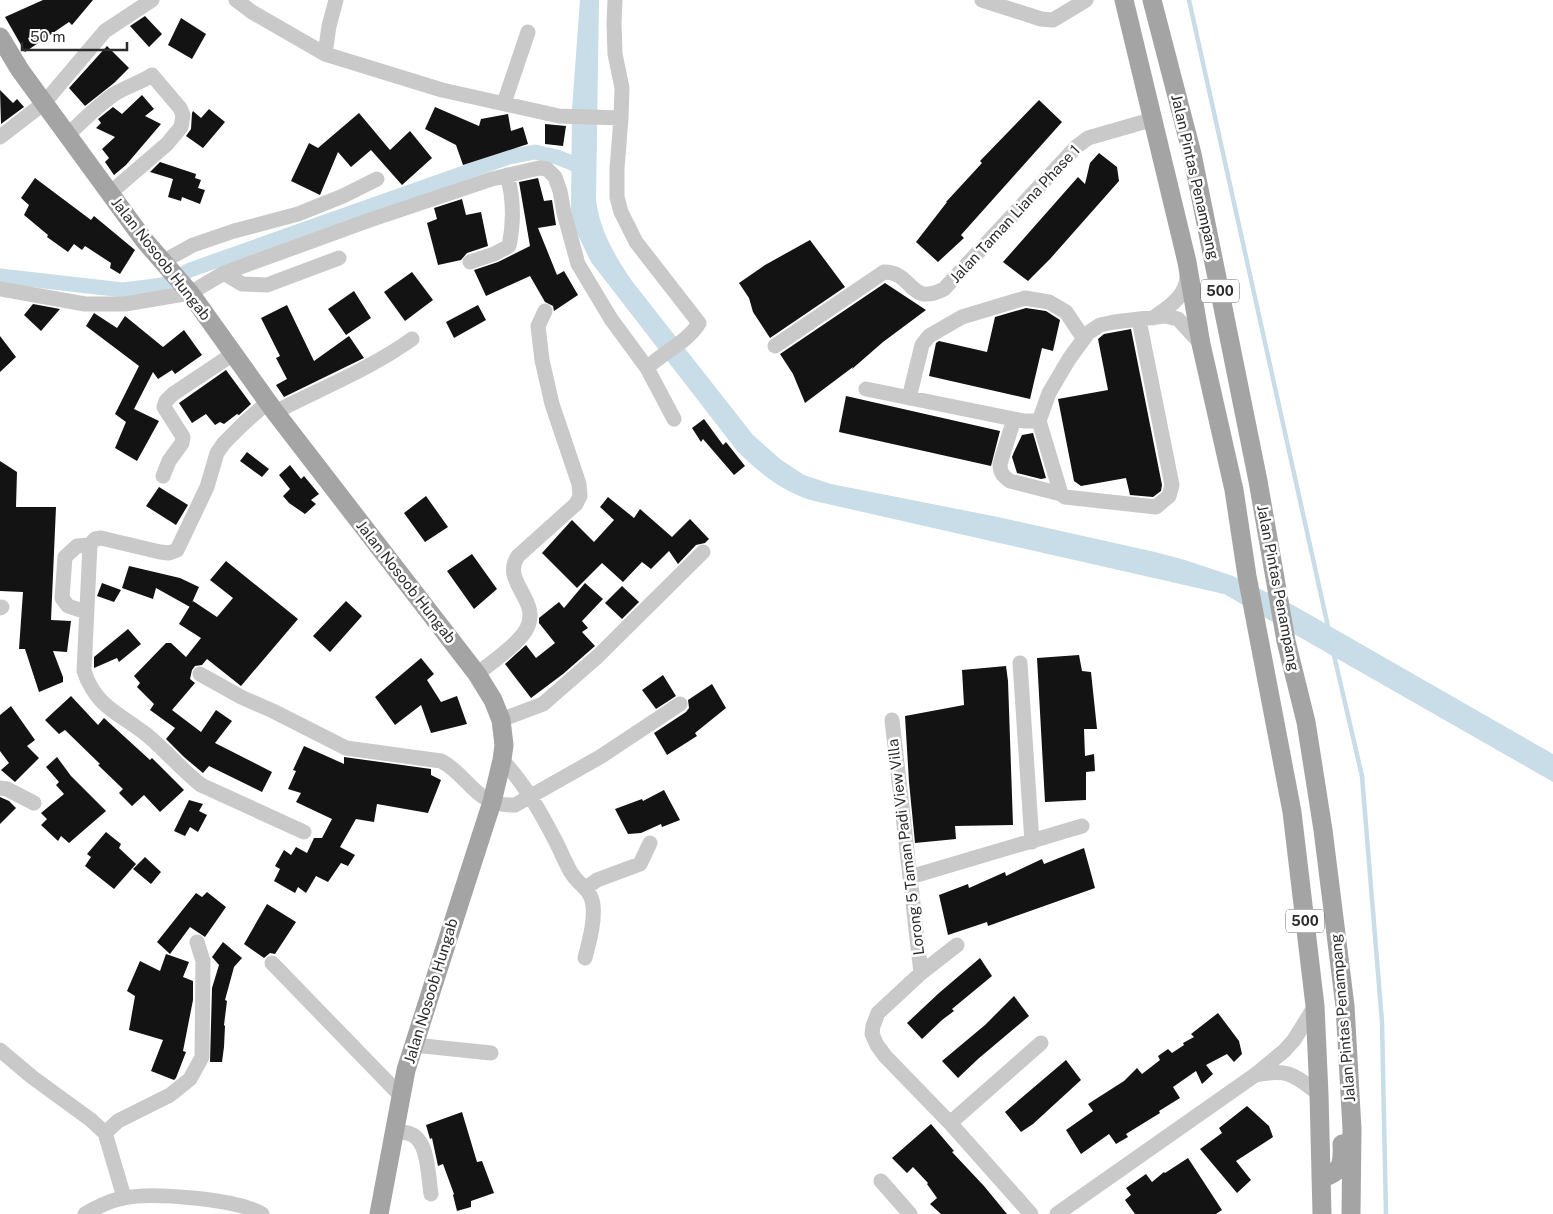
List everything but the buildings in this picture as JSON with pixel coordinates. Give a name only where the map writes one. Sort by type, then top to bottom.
[{"type":"main road","name":"Jalan Pintas Penampang","points":[[1124,0],[1187,262],[1201,344],[1234,490],[1247,576],[1292,812],[1315,1006],[1322,1214]]},
{"type":"main road","name":"Jalan Pintas Penampang","points":[[1152,0],[1192,154],[1227,321],[1286,641],[1302,700],[1323,830],[1345,1006],[1352,1129],[1351,1214]]},
{"type":"main road","name":"Jalan Nosoob Hungab","points":[[0,38],[20,70],[110,193],[164,264],[185,288],[272,407],[477,674],[493,700],[501,720],[504,744],[492,802],[406,1070],[379,1214]]},
{"type":"main road","points":[[1321,1178],[1332,1176],[1338,1171],[1343,1158],[1340,1107],[1349,1082]]},
{"type":"street","points":[[0,137],[44,103],[105,31],[152,0]]},
{"type":"street","points":[[236,0],[252,12],[325,54],[442,90],[559,116],[614,117]]},
{"type":"street","points":[[325,54],[329,26],[336,0]]},
{"type":"street","points":[[615,0],[616,54],[622,88],[614,117],[618,197],[621,212],[640,248],[699,323],[696,330],[658,357],[647,368]]},
{"type":"street","points":[[982,0],[1041,20],[1053,20],[1086,0]]},
{"type":"street","points":[[504,104],[528,32]]},
{"type":"street","points":[[68,136],[95,109],[115,94],[137,84],[152,74],[180,108],[183,115],[180,126],[167,144],[110,193]]},
{"type":"street","name":"Jalan Taman Liana Phase 1","points":[[775,346],[884,272],[891,272],[901,277],[920,294],[932,296],[944,289],[1076,147],[1088,138],[1154,119]]},
{"type":"street","points":[[0,289],[85,304],[125,304],[185,288],[367,221],[492,179],[539,168],[547,169],[555,177],[560,191],[578,264],[612,320],[647,368],[674,419]]},
{"type":"street","points":[[470,262],[494,254],[509,246],[512,228],[512,193],[507,176]]},
{"type":"street","points":[[164,264],[193,245],[234,231],[298,214],[343,196],[377,179]]},
{"type":"street","points":[[224,273],[242,284],[267,286],[339,258]]},
{"type":"street","points":[[1146,319],[1168,308],[1179,296],[1186,284],[1187,262]]},
{"type":"street","points":[[909,398],[922,345],[930,336],[962,317],[1025,298],[1049,302],[1066,312],[1084,339]]},
{"type":"street","points":[[477,674],[519,639],[525,632],[531,619],[531,611],[513,573],[513,563],[518,556],[576,504],[580,496],[579,484],[552,404],[542,360],[538,326],[545,311]]},
{"type":"street","points":[[1061,494],[1039,421],[1049,393],[1088,333],[1100,325],[1165,316],[1178,319],[1201,344]]},
{"type":"street","points":[[1014,419],[1000,464],[1000,471],[1010,480],[1072,498],[1156,507],[1169,496],[1172,485],[1146,319]]},
{"type":"street","points":[[304,832],[201,785],[148,736],[104,704],[95,695],[88,684],[84,671],[90,545],[95,539],[101,538],[160,552],[169,553],[176,550],[207,488],[217,453],[243,424],[272,407],[312,393],[362,371],[412,339]]},
{"type":"street","points":[[163,476],[169,461],[182,443],[183,438],[164,407],[166,401],[173,394],[233,354]]},
{"type":"street","points":[[866,389],[1014,419],[1039,421]]},
{"type":"street","points":[[86,612],[68,606],[62,598],[65,557],[76,546],[90,545]]},
{"type":"street","points":[[501,720],[543,704],[598,656],[704,552]]},
{"type":"street","points":[[1020,663],[1032,842]]},
{"type":"street","points":[[200,674],[241,697],[346,748],[441,761],[450,765],[470,787],[498,804],[515,805],[600,757],[680,704]]},
{"type":"street","name":"Lorong 5 Taman Padi View Villa","points":[[892,720],[921,973]]},
{"type":"street","points":[[502,760],[517,776],[546,822],[573,875],[586,888],[593,907],[589,943],[585,958]]},
{"type":"street","points":[[0,788],[7,789],[34,803]]},
{"type":"street","points":[[910,877],[1082,826]]},
{"type":"street","points":[[586,888],[597,880],[640,864],[650,842]]},
{"type":"street","points":[[105,1133],[118,1121],[170,1095],[190,1079],[202,1057],[203,961],[197,942]]},
{"type":"street","points":[[957,945],[921,973],[878,1013],[872,1034],[885,1056],[950,1123],[1031,1214]]},
{"type":"street","points":[[272,963],[401,1096]]},
{"type":"street","points":[[1057,1214],[1255,1075],[1284,1051],[1294,1040],[1315,1006]]},
{"type":"street","points":[[950,1123],[1041,1043]]},
{"type":"street","points":[[414,1045],[491,1053]]},
{"type":"street","points":[[0,1050],[32,1077],[91,1120],[105,1133],[124,1198]]},
{"type":"street","points":[[1255,1075],[1274,1071],[1292,1074],[1319,1094]]},
{"type":"street","points":[[394,1133],[404,1131],[413,1133],[420,1142],[427,1157],[431,1194]]},
{"type":"street","points":[[880,1181],[910,1214]]},
{"type":"street","points":[[85,1214],[99,1206],[124,1198],[156,1196],[196,1198],[238,1205],[254,1209],[262,1214]]},
{"type":"water","points":[[580,0],[599,0],[596,199],[604,232],[632,281],[753,435],[780,459],[804,475],[831,484],[998,517],[1155,552],[1233,576],[1293,605],[1553,754],[1553,782],[1224,594],[810,500],[789,491],[763,474],[738,452],[591,262],[575,229],[571,210],[572,109]]},
{"type":"waterway","points":[[1189,0],[1329,631]]},
{"type":"waterway","points":[[0,276],[123,290],[163,285],[190,270],[509,157],[535,152],[557,157],[584,168]]},
{"type":"waterway","points":[[1333,651],[1362,776],[1382,1022],[1386,1214]]}]
